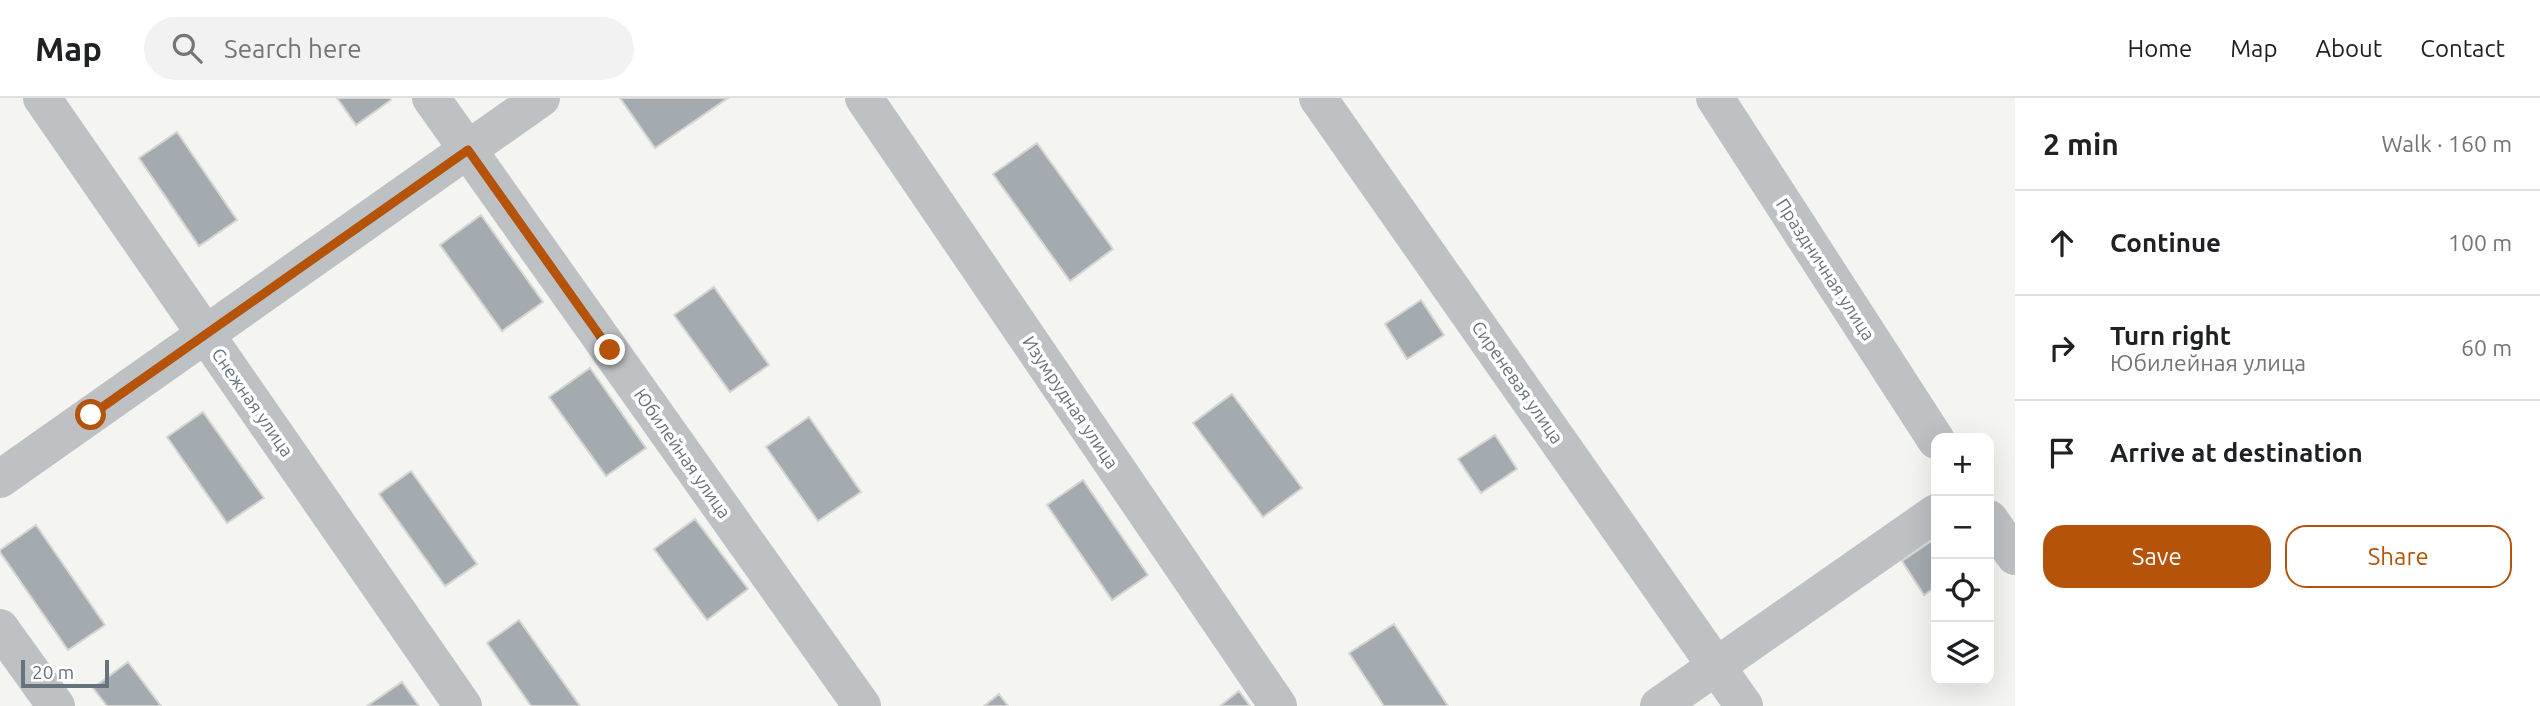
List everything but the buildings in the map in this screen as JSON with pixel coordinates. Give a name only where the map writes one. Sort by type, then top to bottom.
[{"type":"street","name":"Снежная улица","points":[[42,98],[463,706]]},
{"type":"street","name":"Юбилейная улица","points":[[431,98],[862,706]]},
{"type":"street","points":[[0,479],[541,98]]},
{"type":"street","name":"Изумрудная улица","points":[[864,98],[1278,706]]},
{"type":"street","name":"Сиреневая улица","points":[[1318,98],[1744,706]]},
{"type":"street","name":"Праздничная улица","points":[[1715,98],[1931,433]]},
{"type":"street","points":[[1659,706],[1931,516]]},
{"type":"street","points":[[1994,526],[2015,556]]},
{"type":"street","points":[[0,628],[56,706]]},
{"type":"route","points":[[91,415],[468,150],[610,350]]}]
